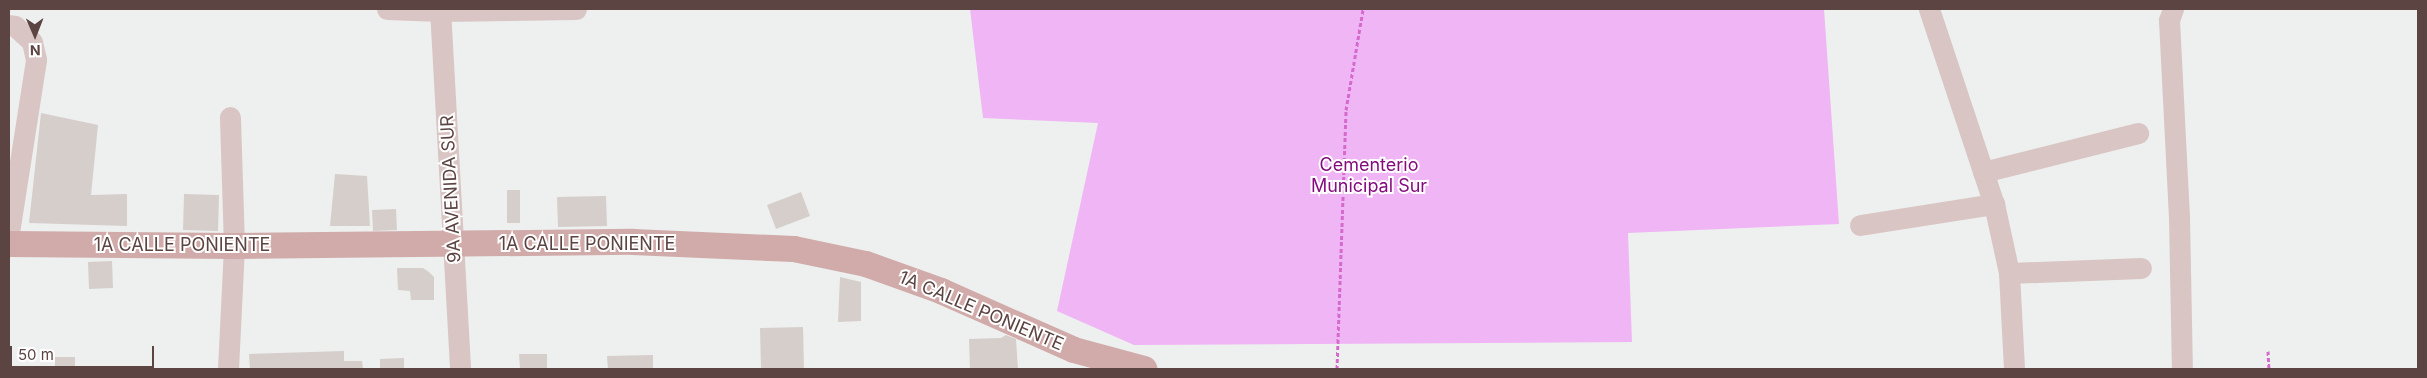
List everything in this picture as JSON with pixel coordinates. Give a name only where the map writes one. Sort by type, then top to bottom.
[{"type":"main road","name":"1A CALLE PONIENTE","points":[[9,244],[234,246],[634,242],[802,250],[866,264],[940,291],[1075,360],[1144,369]]},
{"type":"street","points":[[387,9],[576,9]]},
{"type":"street","points":[[1929,9],[1994,204],[2009,273],[2014,369]]},
{"type":"street","points":[[2173,9],[2169,20],[2179,217],[2182,369]]},
{"type":"street","name":"9A AVENIDA SUR","points":[[440,10],[456,245],[460,369]]},
{"type":"street","points":[[9,232],[36,60],[32,42],[11,30]]},
{"type":"street","points":[[228,369],[234,246],[230,117]]},
{"type":"street","points":[[1983,172],[2138,133]]},
{"type":"street","points":[[1860,225],[1994,204]]},
{"type":"street","points":[[2009,273],[2140,268]]},
{"type":"path","points":[[1337,369],[1346,110],[1363,9]]},
{"type":"path","points":[[2268,351],[2269,369]]},
{"type":"green space","name":"Cementerio Municipal Sur","points":[[970,9],[1824,9],[1839,224],[1628,233],[1632,342],[1134,345],[1057,311],[1098,123],[983,118]]},
{"type":"building","points":[[41,113],[98,125],[91,195],[127,194],[127,226],[29,223]]},
{"type":"building","points":[[335,174],[367,176],[370,226],[330,226]]},
{"type":"building","points":[[507,190],[520,190],[520,223],[507,223]]},
{"type":"building","points":[[801,192],[810,216],[776,229],[767,205]]},
{"type":"building","points":[[184,194],[219,195],[218,231],[183,230]]},
{"type":"building","points":[[606,196],[607,226],[558,227],[557,197]]},
{"type":"building","points":[[396,209],[397,230],[373,231],[372,210]]},
{"type":"building","points":[[112,261],[113,288],[89,289],[88,262]]},
{"type":"building","points":[[397,268],[423,268],[429,272],[434,277],[434,300],[411,300],[410,291],[398,290]]},
{"type":"building","points":[[840,277],[861,282],[861,321],[838,322]]},
{"type":"building","points":[[803,327],[804,369],[761,369],[760,328]]},
{"type":"building","points":[[1006,335],[1016,339],[1018,369],[970,369],[969,339],[1001,338]]},
{"type":"building","points":[[344,351],[344,361],[362,361],[363,369],[250,369],[249,354]]},
{"type":"building","points":[[519,354],[547,354],[547,369],[520,369]]},
{"type":"building","points":[[653,355],[653,369],[608,369],[607,356]]},
{"type":"building","points":[[55,357],[75,357],[75,369],[55,369]]},
{"type":"building","points":[[404,358],[404,369],[380,369],[380,359]]}]
